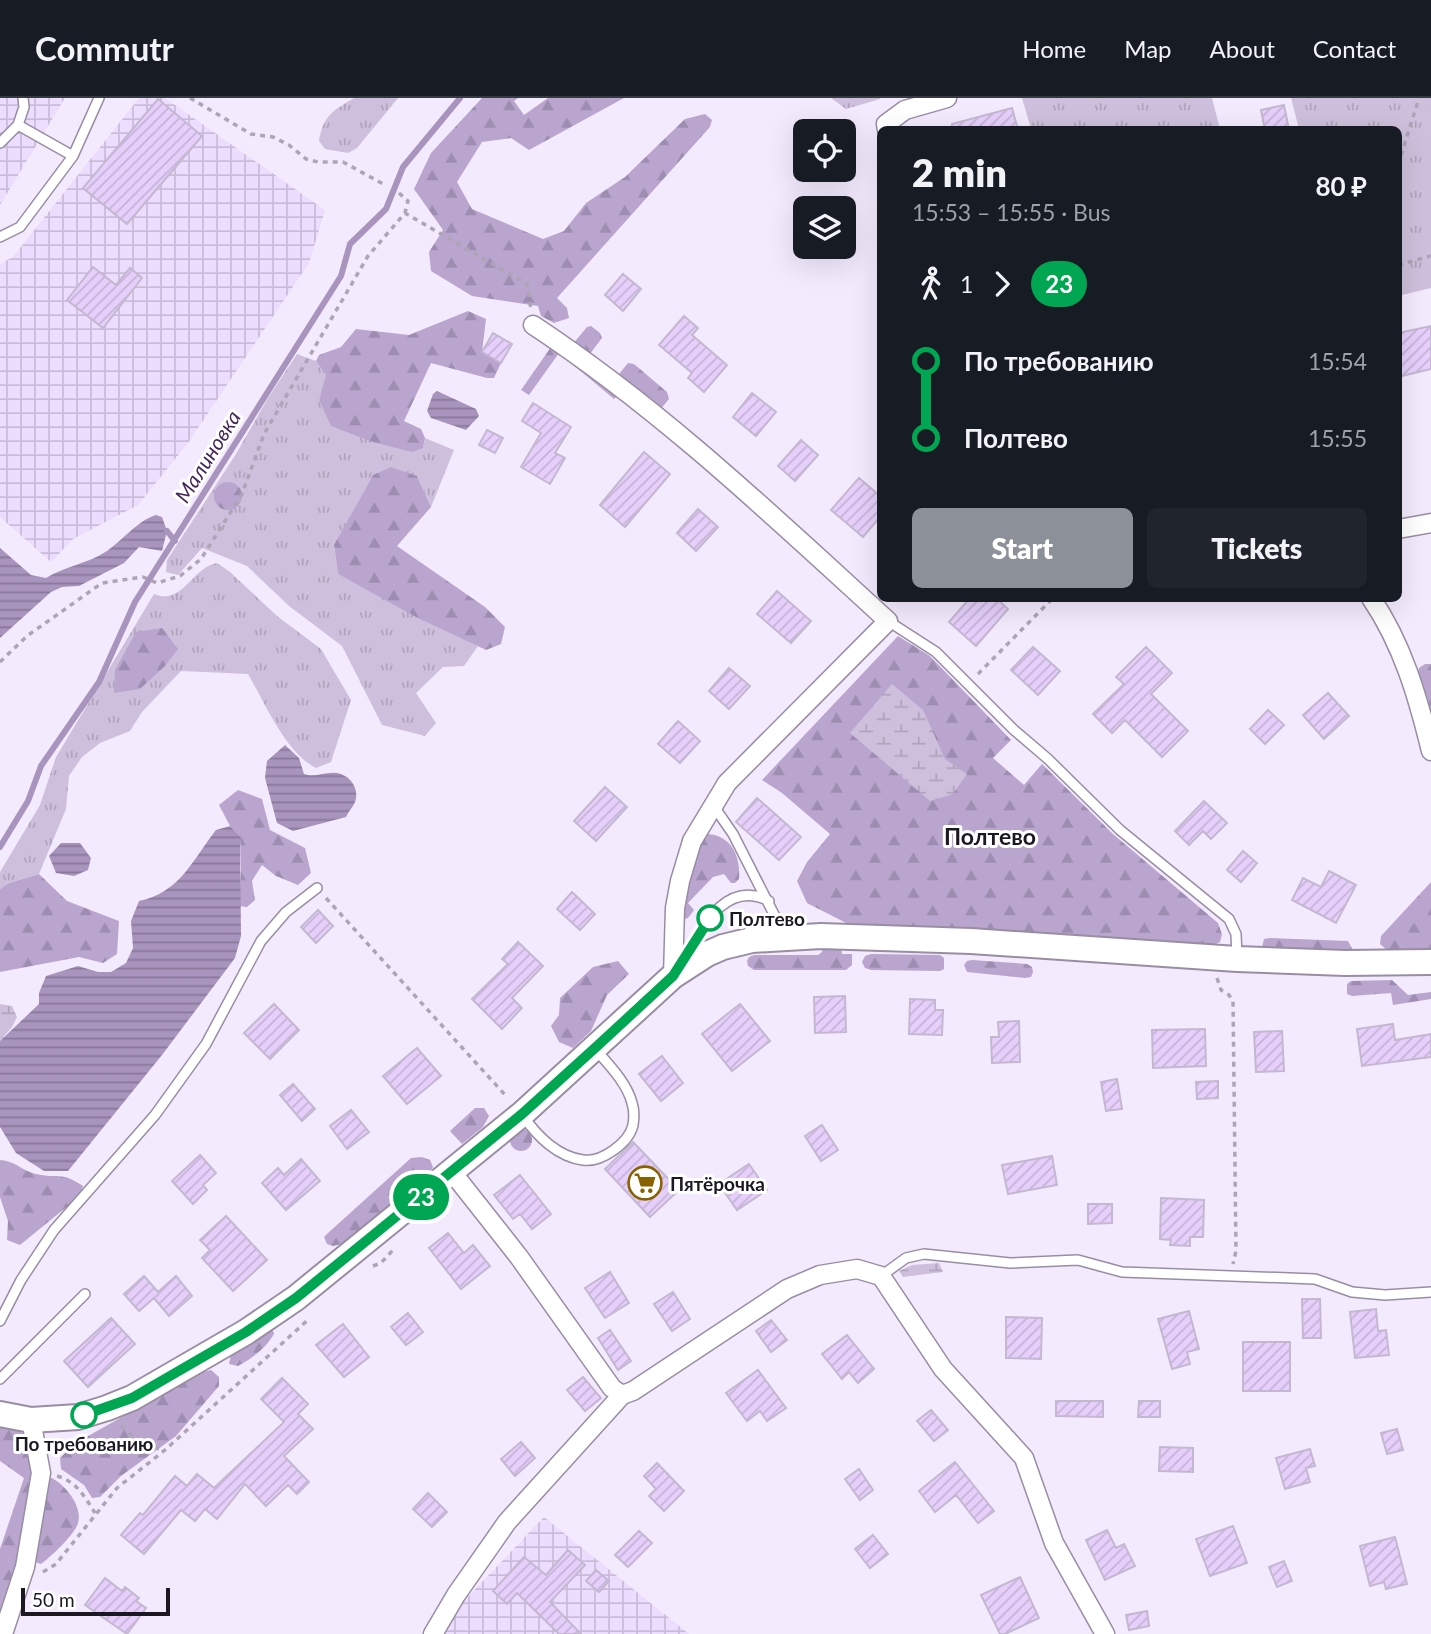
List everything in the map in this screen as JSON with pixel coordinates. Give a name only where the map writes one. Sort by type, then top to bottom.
[{"type":"street","points":[[887,126],[905,110],[947,98]]},
{"type":"street","points":[[533,325],[572,351],[711,460],[888,621],[727,783],[713,805],[692,841],[680,881],[673,933],[673,976]]},
{"type":"street","points":[[1402,527],[1431,523]]},
{"type":"street","points":[[1373,602],[1402,654],[1422,713],[1431,751]]},
{"type":"street","points":[[0,1414],[31,1420],[78,1417],[107,1408],[132,1398],[246,1332],[296,1298],[522,1114],[673,976],[723,947],[752,940],[821,936],[971,941],[1227,959],[1345,963],[1431,962]]},
{"type":"street","points":[[452,1172],[519,1257],[612,1388],[622,1395]]},
{"type":"street","points":[[433,1634],[456,1595],[508,1522],[622,1395],[633,1391],[787,1289],[820,1275],[857,1269],[881,1276],[943,1369],[1024,1458],[1054,1543],[1105,1634]]},
{"type":"street","points":[[2,1634],[25,1567],[41,1473],[31,1420]]},
{"type":"lane","points":[[0,143],[18,125],[24,107],[23,98]]},
{"type":"lane","points":[[0,237],[20,228],[73,156],[99,98]]},
{"type":"lane","points":[[18,125],[73,156]]},
{"type":"lane","points":[[888,621],[936,652],[1120,830],[1229,919],[1236,934],[1227,959]]},
{"type":"lane","points":[[713,805],[733,834],[785,937]]},
{"type":"lane","points":[[0,1321],[20,1280],[54,1230],[155,1115],[206,1044],[261,941],[286,912],[317,888]]},
{"type":"lane","points":[[673,976],[717,908],[745,896],[769,901]]},
{"type":"lane","points":[[522,1114],[545,1142],[573,1158],[587,1161],[601,1157],[621,1142],[630,1133],[633,1125],[632,1102],[613,1070],[595,1048]]},
{"type":"lane","points":[[881,1276],[906,1258],[924,1254],[1010,1263],[1077,1260],[1122,1272],[1315,1279],[1352,1292],[1385,1295],[1431,1292]]},
{"type":"lane","points":[[0,1378],[85,1294]]},
{"type":"path","points":[[190,98],[251,134],[273,137],[289,145],[306,159],[343,162],[385,185]]},
{"type":"path","points":[[1402,152],[1419,98]]},
{"type":"path","points":[[0,662],[27,636],[102,583],[143,577],[157,583],[180,576],[201,559],[243,494],[264,434],[368,256],[405,213],[408,201],[399,192]]},
{"type":"path","points":[[405,213],[527,284],[533,325]]},
{"type":"path","points":[[1402,264],[1431,256]]},
{"type":"path","points":[[969,683],[1049,602]]},
{"type":"path","points":[[317,888],[522,1114]]},
{"type":"path","points":[[1227,959],[1217,982],[1233,1001],[1236,1251],[1230,1277]]},
{"type":"path","points":[[370,1268],[381,1263],[400,1244]]},
{"type":"path","points":[[25,1567],[45,1572],[69,1548],[117,1488],[165,1450],[315,1313]]},
{"type":"path","points":[[107,1408],[118,1424],[132,1436],[153,1448],[165,1450]]},
{"type":"path","points":[[41,1473],[68,1479],[95,1513]]},
{"type":"shaded area","points":[[0,98],[65,98],[0,205]]},
{"type":"shaded area","points":[[139,98],[165,98],[325,210],[309,263],[188,443],[138,505],[73,539],[51,562],[0,517],[0,264],[13,257]]},
{"type":"shaded area","points":[[437,391],[476,409],[479,416],[466,430],[431,418],[427,411],[433,394]]},
{"type":"shaded area","points":[[156,515],[162,517],[167,531],[162,551],[139,547],[124,563],[79,586],[62,587],[51,592],[0,638],[0,548],[31,575],[46,578],[113,547],[130,531]]},
{"type":"shaded area","points":[[285,745],[299,758],[304,774],[337,773],[350,780],[356,797],[346,817],[293,831],[277,823],[265,778],[267,761]]},
{"type":"shaded area","points":[[230,826],[240,836],[241,936],[235,958],[162,1055],[68,1171],[44,1171],[16,1153],[0,1127],[0,1041],[39,1004],[39,993],[46,976],[78,966],[98,972],[111,972],[126,963],[133,948],[131,921],[139,901],[165,891],[175,883],[216,830]]},
{"type":"shaded area","points":[[61,843],[80,843],[91,858],[88,870],[74,876],[56,873],[49,856]]},
{"type":"shaded area","points":[[544,1517],[689,1634],[443,1634],[463,1602]]},
{"type":"green space","points":[[354,98],[398,98],[357,148],[348,153],[325,149],[319,141],[323,125],[335,110]]},
{"type":"green space","points":[[482,98],[518,98],[514,101],[524,115],[548,98],[624,98],[529,150],[511,138],[482,142],[457,182],[472,209],[543,239],[564,231],[586,203],[625,177],[685,119],[705,114],[712,120],[710,127],[557,298],[567,308],[569,318],[554,323],[541,316],[538,306],[472,296],[431,271],[429,252],[443,230],[414,189],[431,153]]},
{"type":"green space","points":[[831,98],[880,98],[880,99],[846,109]]},
{"type":"green space","points":[[1022,98],[1212,98],[1219,126],[1030,126]]},
{"type":"green space","points":[[1291,98],[1431,98],[1431,288],[1402,295],[1402,126],[1298,126]]},
{"type":"green space","points":[[468,311],[486,319],[482,352],[501,363],[494,378],[487,378],[431,363],[404,421],[421,429],[425,438],[423,448],[412,452],[373,442],[331,426],[319,400],[326,375],[316,361],[319,355],[341,347],[356,329],[409,335]]},
{"type":"green space","points":[[591,326],[602,338],[586,359],[611,384],[628,363],[634,364],[667,392],[669,399],[659,411],[624,389],[614,399],[559,353],[529,395],[521,390],[551,347],[567,351],[587,327]]},
{"type":"green space","points":[[297,354],[316,361],[327,375],[319,400],[423,448],[425,438],[454,450],[431,507],[417,476],[373,475],[334,546],[338,574],[478,646],[464,666],[443,667],[416,693],[436,723],[425,736],[382,725],[342,646],[289,606],[247,566],[202,548],[178,575],[166,572],[167,560]]},
{"type":"green space","points":[[391,467],[417,476],[431,507],[397,546],[485,607],[505,627],[501,644],[486,650],[416,617],[338,574],[334,545],[373,475]]},
{"type":"green space","points":[[228,482],[238,486],[242,496],[238,506],[228,510],[218,506],[214,496],[218,486]]},
{"type":"green space","points":[[217,563],[277,616],[321,649],[351,700],[331,762],[316,768],[295,751],[277,726],[248,674],[181,671],[142,712],[130,731],[100,743],[82,757],[69,776],[66,809],[39,874],[9,883],[0,889],[0,872],[40,805],[56,757],[154,594],[173,595],[201,571]]},
{"type":"green space","points":[[162,628],[178,649],[165,666],[140,689],[114,693],[115,670],[136,632]]},
{"type":"green space","points":[[898,636],[930,656],[1011,740],[993,758],[1024,785],[1042,764],[1113,834],[1218,923],[1222,934],[1220,942],[1210,946],[852,926],[807,903],[797,881],[807,862],[830,834],[782,793],[762,780]]},
{"type":"green space","points":[[1431,664],[1431,720],[1417,676],[1419,668]]},
{"type":"green space","points":[[892,684],[923,710],[945,759],[967,774],[953,794],[930,801],[850,733]]},
{"type":"green space","points":[[238,790],[262,799],[270,830],[305,848],[311,873],[298,885],[276,876],[262,865],[252,881],[255,900],[247,907],[239,906],[240,836],[230,826],[219,805]]},
{"type":"green space","points":[[705,834],[728,842],[736,855],[739,879],[731,883],[724,874],[713,877],[688,903],[694,910],[688,918],[681,920],[680,911],[694,856]]},
{"type":"green space","points":[[39,874],[67,901],[119,921],[117,954],[103,963],[79,957],[0,972],[0,889],[9,883]]},
{"type":"green space","points":[[1431,882],[1431,948],[1388,951],[1380,944],[1381,936]]},
{"type":"green space","points":[[1264,939],[1348,941],[1353,950],[1351,955],[1261,951]]},
{"type":"green space","points":[[823,946],[841,946],[842,954],[852,954],[852,965],[846,970],[754,970],[748,966],[749,957],[754,955],[818,955]]},
{"type":"green space","points":[[940,955],[944,958],[944,969],[871,970],[865,968],[862,962],[865,956]]},
{"type":"green space","points":[[972,960],[1027,964],[1032,967],[1033,972],[1031,977],[1025,978],[967,972],[964,965]]},
{"type":"green space","points":[[618,961],[629,974],[607,995],[591,1031],[573,1048],[559,1042],[551,1026],[559,1015],[560,998],[593,967]]},
{"type":"green space","points":[[1392,980],[1408,995],[1431,992],[1431,999],[1393,1005],[1391,993],[1352,996],[1347,994],[1347,984],[1351,981]]},
{"type":"green space","points":[[0,1004],[12,1006],[17,1017],[0,1041]]},
{"type":"green space","points":[[475,1108],[484,1108],[489,1116],[483,1127],[462,1144],[450,1131]]},
{"type":"green space","points":[[521,1129],[529,1132],[532,1140],[529,1148],[521,1151],[513,1148],[510,1140],[513,1132]]},
{"type":"green space","points":[[422,1157],[430,1160],[433,1167],[430,1172],[342,1244],[327,1244],[324,1237],[328,1233],[411,1158]]},
{"type":"green space","points":[[0,1160],[36,1174],[69,1178],[83,1186],[80,1196],[20,1245],[7,1240],[8,1221],[0,1197]]},
{"type":"green space","points":[[939,1263],[943,1272],[903,1277],[899,1271],[912,1265]]},
{"type":"green space","points":[[270,1327],[274,1333],[259,1352],[238,1366],[229,1364],[232,1349]]},
{"type":"green space","points":[[211,1370],[219,1377],[219,1386],[176,1436],[121,1476],[100,1497],[92,1498],[84,1485],[61,1469],[60,1458],[74,1444],[200,1373]]},
{"type":"green space","points":[[0,1426],[23,1433],[29,1439],[34,1454],[31,1502],[13,1634],[0,1634],[0,1549],[24,1478],[0,1461]]},
{"type":"green space","points":[[52,1478],[72,1497],[79,1517],[73,1533],[41,1564],[35,1562],[32,1556],[45,1480]]},
{"type":"building","points":[[158,99],[202,136],[127,224],[83,188]]},
{"type":"building","points":[[1284,105],[1288,126],[1264,126],[1261,110]]},
{"type":"building","points":[[1012,108],[1017,126],[952,126]]},
{"type":"building","points":[[93,267],[116,285],[130,268],[142,278],[103,328],[67,300]]},
{"type":"building","points":[[623,274],[641,289],[623,311],[605,295]]},
{"type":"building","points":[[684,316],[698,328],[692,335],[727,365],[704,392],[688,378],[692,373],[659,345]]},
{"type":"building","points":[[1431,326],[1431,369],[1402,376],[1402,332]]},
{"type":"building","points":[[493,333],[512,344],[501,363],[482,352]]},
{"type":"building","points":[[752,393],[776,412],[756,436],[733,417]]},
{"type":"building","points":[[533,403],[571,427],[555,453],[565,458],[550,484],[521,467],[541,433],[522,421]]},
{"type":"building","points":[[487,430],[503,438],[495,453],[479,445]]},
{"type":"building","points":[[801,440],[818,455],[795,481],[778,466]]},
{"type":"building","points":[[644,452],[670,474],[625,527],[600,505]]},
{"type":"building","points":[[859,478],[877,493],[877,521],[863,537],[831,510]]},
{"type":"building","points":[[698,509],[718,527],[696,551],[677,533]]},
{"type":"building","points":[[777,591],[811,621],[791,643],[757,614]]},
{"type":"building","points":[[966,602],[1000,602],[1008,609],[976,646],[949,622]]},
{"type":"building","points":[[1033,647],[1060,671],[1038,695],[1011,670]]},
{"type":"building","points":[[1146,647],[1172,673],[1151,694],[1188,731],[1162,757],[1125,720],[1112,733],[1093,714],[1124,684],[1116,677]]},
{"type":"building","points":[[729,668],[750,686],[729,709],[709,691]]},
{"type":"building","points":[[1328,693],[1349,716],[1324,739],[1303,715]]},
{"type":"building","points":[[1268,710],[1284,725],[1265,744],[1250,729]]},
{"type":"building","points":[[678,721],[700,741],[680,763],[658,744]]},
{"type":"building","points":[[605,787],[627,807],[596,841],[574,821]]},
{"type":"building","points":[[757,798],[801,837],[779,860],[736,822]]},
{"type":"building","points":[[1204,801],[1227,823],[1211,839],[1203,831],[1189,845],[1175,831]]},
{"type":"building","points":[[1243,851],[1257,863],[1241,882],[1227,870]]},
{"type":"building","points":[[1329,871],[1356,885],[1336,923],[1292,900],[1303,878],[1321,887]]},
{"type":"building","points":[[572,892],[595,914],[580,930],[557,909]]},
{"type":"building","points":[[318,910],[333,926],[316,943],[301,927]]},
{"type":"building","points":[[518,942],[543,966],[512,998],[522,1008],[502,1029],[472,999],[508,964],[502,959]]},
{"type":"building","points":[[845,996],[846,1032],[815,1033],[814,997]]},
{"type":"building","points":[[910,999],[935,1000],[935,1010],[943,1010],[942,1035],[909,1034]]},
{"type":"building","points":[[274,1004],[299,1030],[270,1059],[244,1033]]},
{"type":"building","points":[[740,1004],[770,1041],[732,1071],[702,1034]]},
{"type":"building","points":[[1019,1021],[1020,1062],[992,1063],[991,1037],[999,1037],[998,1022]]},
{"type":"building","points":[[1393,1024],[1395,1040],[1431,1034],[1431,1057],[1362,1066],[1357,1029]]},
{"type":"building","points":[[1205,1029],[1206,1066],[1153,1068],[1152,1030]]},
{"type":"building","points":[[1282,1031],[1284,1071],[1256,1072],[1254,1032]]},
{"type":"building","points":[[417,1048],[441,1076],[407,1104],[383,1076]]},
{"type":"building","points":[[662,1056],[683,1083],[661,1101],[639,1074]]},
{"type":"building","points":[[1117,1079],[1122,1109],[1106,1111],[1101,1082]]},
{"type":"building","points":[[1218,1081],[1218,1098],[1197,1099],[1196,1082]]},
{"type":"building","points":[[293,1084],[315,1109],[302,1121],[280,1095]]},
{"type":"building","points":[[351,1110],[369,1132],[347,1149],[330,1126]]},
{"type":"building","points":[[822,1125],[838,1150],[821,1161],[805,1136]]},
{"type":"building","name":"Пятёрочка","points":[[633,1142],[679,1190],[650,1217],[605,1169]]},
{"type":"building","points":[[200,1155],[216,1173],[203,1185],[207,1190],[193,1204],[172,1181]]},
{"type":"building","points":[[1052,1156],[1057,1185],[1008,1194],[1002,1165]]},
{"type":"building","points":[[301,1159],[320,1181],[286,1210],[262,1183],[278,1168],[284,1175]]},
{"type":"building","points":[[749,1164],[767,1190],[737,1210],[719,1184]]},
{"type":"building","points":[[520,1175],[551,1214],[532,1229],[520,1214],[513,1219],[494,1195]]},
{"type":"building","points":[[1161,1198],[1204,1200],[1203,1237],[1190,1237],[1190,1246],[1170,1245],[1171,1240],[1160,1239]]},
{"type":"building","points":[[1088,1204],[1112,1204],[1112,1223],[1088,1224]]},
{"type":"building","points":[[226,1216],[267,1260],[233,1291],[202,1258],[210,1250],[200,1240]]},
{"type":"building","points":[[448,1233],[464,1253],[473,1245],[490,1266],[461,1289],[429,1248]]},
{"type":"building","points":[[610,1272],[629,1303],[605,1318],[585,1288]]},
{"type":"building","points":[[144,1276],[158,1292],[176,1276],[192,1296],[169,1316],[154,1298],[139,1311],[124,1294]]},
{"type":"building","points":[[673,1292],[690,1319],[672,1331],[654,1304]]},
{"type":"building","points":[[1302,1299],[1320,1299],[1321,1338],[1303,1338]]},
{"type":"building","points":[[1376,1309],[1378,1331],[1386,1330],[1389,1355],[1355,1358],[1350,1312]]},
{"type":"building","points":[[1189,1311],[1199,1349],[1187,1352],[1190,1364],[1172,1369],[1158,1319]]},
{"type":"building","points":[[408,1313],[423,1332],[406,1345],[391,1327]]},
{"type":"building","points":[[1006,1317],[1042,1318],[1041,1359],[1006,1358]]},
{"type":"building","points":[[111,1318],[135,1344],[88,1387],[64,1361]]},
{"type":"building","points":[[771,1320],[787,1340],[771,1352],[756,1331]]},
{"type":"building","points":[[343,1324],[369,1357],[344,1377],[316,1345]]},
{"type":"building","points":[[610,1330],[631,1361],[618,1370],[598,1338]]},
{"type":"building","points":[[847,1335],[874,1369],[858,1383],[849,1372],[842,1379],[822,1354]]},
{"type":"building","points":[[1243,1342],[1290,1342],[1290,1391],[1243,1391]]},
{"type":"building","points":[[758,1370],[786,1408],[767,1421],[760,1411],[747,1421],[726,1393]]},
{"type":"building","points":[[583,1377],[601,1398],[585,1411],[567,1390]]},
{"type":"building","points":[[282,1378],[308,1404],[298,1414],[313,1429],[284,1456],[309,1482],[297,1494],[288,1485],[266,1506],[245,1484],[217,1519],[205,1509],[195,1521],[181,1510],[144,1554],[121,1535],[140,1513],[143,1515],[175,1476],[187,1486],[197,1474],[214,1488],[284,1422],[261,1399]]},
{"type":"building","points":[[1056,1401],[1103,1401],[1103,1417],[1056,1416]]},
{"type":"building","points":[[1139,1401],[1160,1401],[1160,1417],[1138,1417]]},
{"type":"building","points":[[931,1410],[948,1430],[934,1441],[917,1421]]},
{"type":"building","points":[[1397,1429],[1403,1450],[1387,1454],[1381,1433]]},
{"type":"building","points":[[521,1442],[535,1458],[515,1476],[501,1459]]},
{"type":"building","points":[[1160,1447],[1193,1448],[1193,1472],[1159,1471]]},
{"type":"building","points":[[1310,1449],[1315,1466],[1306,1468],[1310,1482],[1285,1489],[1276,1458]]},
{"type":"building","points":[[955,1462],[994,1511],[978,1523],[956,1495],[935,1512],[919,1491]]},
{"type":"building","points":[[657,1463],[684,1491],[664,1511],[649,1496],[656,1489],[644,1476]]},
{"type":"building","points":[[859,1469],[873,1490],[860,1500],[845,1479]]},
{"type":"building","points":[[428,1493],[447,1512],[432,1527],[413,1509]]},
{"type":"building","points":[[1233,1526],[1247,1563],[1210,1576],[1196,1539]]},
{"type":"building","points":[[1107,1530],[1116,1548],[1124,1544],[1135,1566],[1105,1580],[1086,1540]]},
{"type":"building","points":[[639,1531],[652,1543],[628,1567],[615,1555]]},
{"type":"building","points":[[873,1535],[888,1554],[870,1568],[855,1549]]},
{"type":"building","points":[[1395,1537],[1407,1584],[1386,1589],[1384,1582],[1370,1586],[1360,1546]]},
{"type":"building","points":[[568,1550],[585,1565],[550,1602],[581,1634],[559,1634],[517,1593],[507,1604],[493,1591],[524,1557],[546,1575]]},
{"type":"building","points":[[1284,1561],[1292,1581],[1277,1587],[1269,1567]]},
{"type":"building","points":[[596,1570],[609,1581],[599,1592],[586,1581]]},
{"type":"building","points":[[1020,1577],[1039,1618],[1000,1634],[981,1595]]},
{"type":"building","points":[[105,1578],[122,1591],[125,1587],[139,1598],[136,1601],[146,1608],[127,1634],[85,1605]]},
{"type":"building","points":[[1147,1611],[1149,1626],[1129,1630],[1126,1615]]},
{"type":"waterway","name":"Малиновка","points":[[0,847],[28,801],[41,766],[99,682],[135,602],[341,276],[350,244],[386,209],[403,167],[460,98]]},
{"type":"waterway","points":[[167,531],[175,541]]},
{"type":"bus line","name":"23","points":[[84,1415],[132,1398],[246,1332],[296,1298],[522,1114],[595,1048],[673,976],[710,918]]},
{"type":"place","name":"Полтево","points":[[710,918]]},
{"type":"place","name":"Пятёрочка","points":[[645,1183]]},
{"type":"place","name":"По требованию","points":[[84,1415]]},
{"type":"district","name":"Полтево","points":[[990,836]]}]
